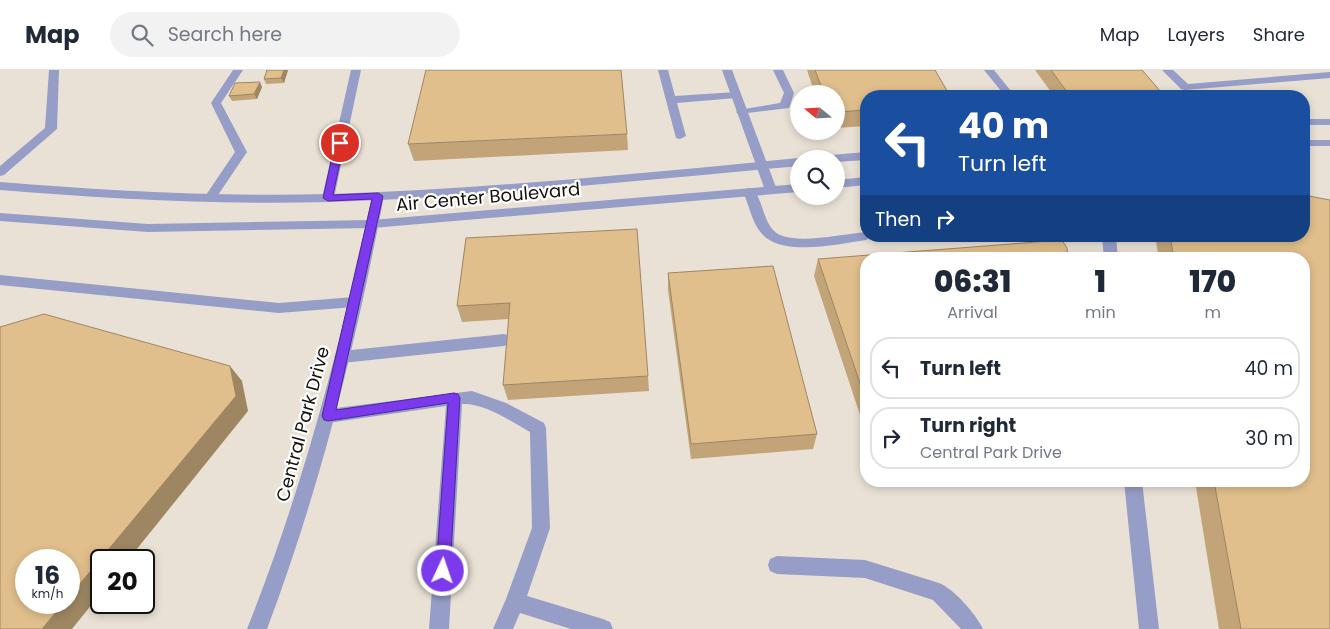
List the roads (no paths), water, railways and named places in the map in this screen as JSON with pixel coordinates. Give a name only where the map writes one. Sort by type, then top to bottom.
[{"type":"street","points":[[0,172],[51,129],[54,70]]},
{"type":"street","points":[[210,198],[241,152],[216,103],[238,70]]},
{"type":"street","points":[[328,198],[356,70]]},
{"type":"street","points":[[663,70],[680,136]]},
{"type":"street","points":[[726,70],[772,190]]},
{"type":"street","points":[[742,112],[785,106],[789,93],[778,70]]},
{"type":"street","points":[[989,70],[1005,90]]},
{"type":"street","points":[[1167,70],[1185,87],[1330,75]]},
{"type":"street","points":[[670,100],[736,95]]},
{"type":"street","points":[[1310,122],[1330,122]]},
{"type":"street","points":[[1310,144],[1330,143]]},
{"type":"street","points":[[845,158],[860,157]]},
{"type":"street","name":"Air Center Boulevard","points":[[0,186],[92,194],[210,198],[328,198],[378,196],[790,163]]},
{"type":"street","points":[[845,183],[860,182]]},
{"type":"street","name":"Air Center Boulevard","points":[[0,217],[148,228],[372,224],[790,189]]},
{"type":"street","points":[[749,192],[766,232],[778,240],[795,243],[860,237]]},
{"type":"street","name":"Central Park Drive","points":[[257,629],[292,539],[328,416],[378,196]]},
{"type":"street","points":[[0,280],[278,308],[354,302]]},
{"type":"street","points":[[342,357],[504,340]]},
{"type":"street","points":[[328,416],[472,396],[538,428],[541,528],[515,602],[503,629]]},
{"type":"street","points":[[439,629],[454,398]]},
{"type":"street","points":[[1134,487],[1149,629]]},
{"type":"street","points":[[777,565],[865,569],[940,592],[973,629]]},
{"type":"street","points":[[515,602],[604,629]]}]
